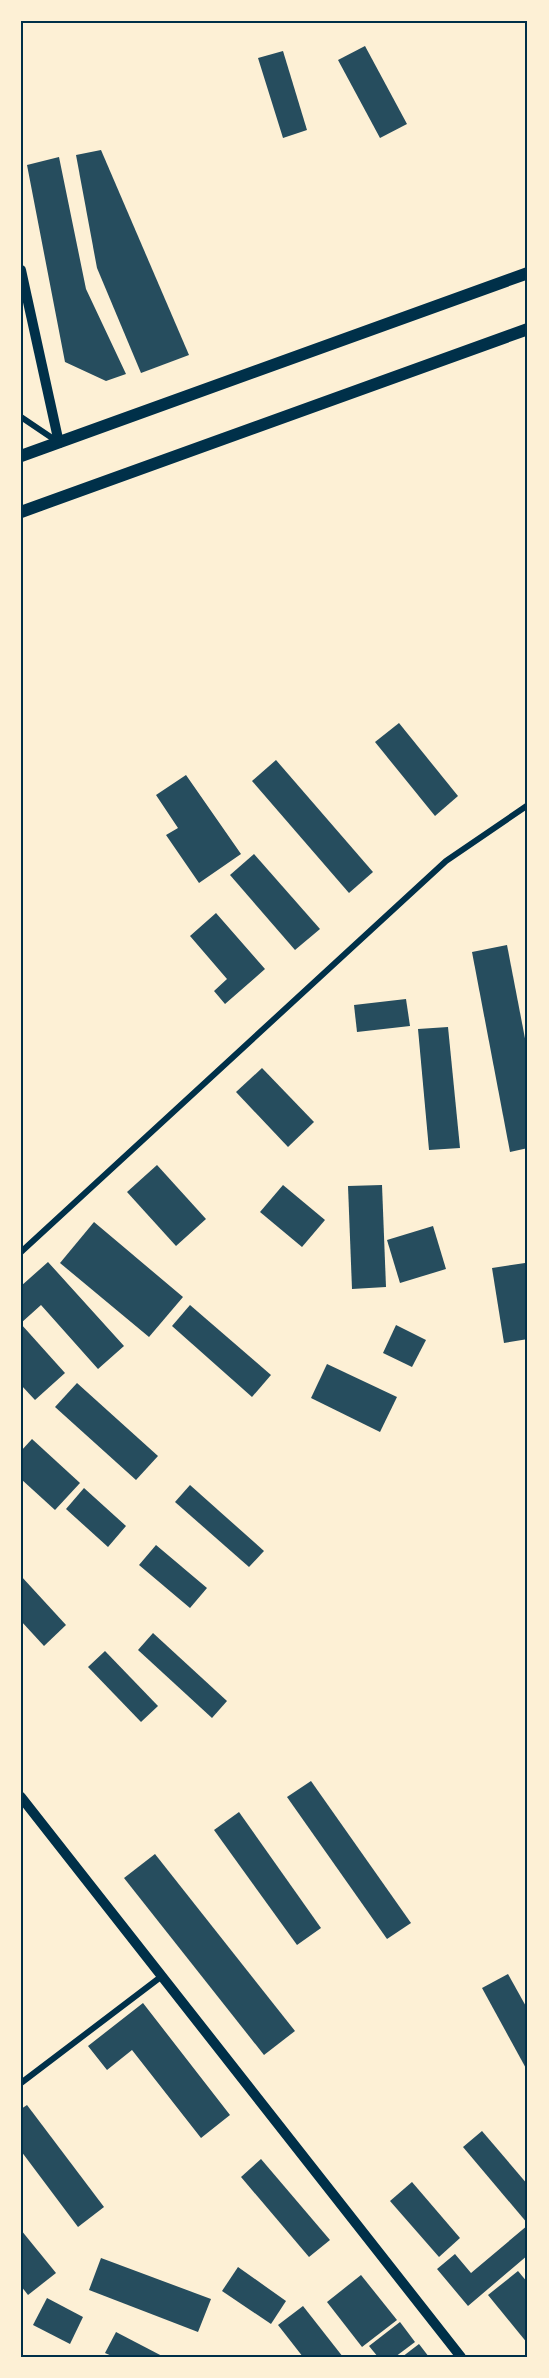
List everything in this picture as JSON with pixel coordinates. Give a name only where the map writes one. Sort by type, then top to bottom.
[{"type":"main road","points":[[21,456],[528,273]]},
{"type":"main road","points":[[21,512],[528,329]]},
{"type":"street","points":[[21,270],[59,443]]},
{"type":"street","points":[[21,417],[59,443]]},
{"type":"street","points":[[21,1252],[446,861],[528,805]]},
{"type":"street","points":[[21,1797],[460,2357]]},
{"type":"street","points":[[21,2084],[162,1976]]},
{"type":"building","points":[[365,46],[407,124],[380,138],[338,60]]},
{"type":"building","points":[[283,51],[307,130],[283,138],[258,58]]},
{"type":"building","points":[[101,150],[189,355],[141,373],[97,268],[76,155]]},
{"type":"building","points":[[59,157],[86,289],[126,374],[106,381],[65,362],[27,165]]},
{"type":"building","points":[[399,723],[458,796],[435,816],[375,742]]},
{"type":"building","points":[[276,760],[373,872],[349,893],[252,781]]},
{"type":"building","points":[[186,775],[241,854],[199,883],[166,835],[178,828],[156,795]]},
{"type":"building","points":[[254,854],[320,929],[295,950],[230,875]]},
{"type":"building","points":[[216,913],[265,969],[225,1004],[214,991],[227,979],[190,936]]},
{"type":"building","points":[[507,945],[528,1054],[528,1148],[510,1152],[472,952]]},
{"type":"building","points":[[406,999],[410,1026],[357,1032],[354,1005]]},
{"type":"building","points":[[448,1027],[460,1148],[429,1150],[418,1029]]},
{"type":"building","points":[[262,1068],[314,1122],[288,1147],[236,1092]]},
{"type":"building","points":[[157,1165],[206,1219],[176,1246],[127,1192]]},
{"type":"building","points":[[283,1185],[325,1220],[302,1247],[260,1212]]},
{"type":"building","points":[[382,1185],[386,1287],[352,1289],[348,1186]]},
{"type":"building","points":[[94,1222],[183,1297],[149,1337],[60,1263]]},
{"type":"building","points":[[433,1226],[446,1269],[400,1283],[387,1240]]},
{"type":"building","points":[[48,1262],[124,1346],[98,1369],[41,1305],[21,1323],[21,1286]]},
{"type":"building","points":[[525,1263],[528,1281],[528,1339],[504,1343],[492,1268]]},
{"type":"building","points":[[190,1305],[271,1375],[252,1397],[172,1326]]},
{"type":"building","points":[[21,1324],[65,1373],[35,1400],[21,1385]]},
{"type":"building","points":[[396,1325],[426,1340],[412,1367],[383,1353]]},
{"type":"building","points":[[327,1364],[397,1397],[380,1432],[311,1398]]},
{"type":"building","points":[[77,1383],[158,1456],[136,1480],[55,1407]]},
{"type":"building","points":[[32,1439],[80,1483],[55,1510],[21,1479],[21,1451]]},
{"type":"building","points":[[190,1485],[264,1551],[249,1567],[175,1502]]},
{"type":"building","points":[[84,1488],[126,1526],[108,1547],[66,1509]]},
{"type":"building","points":[[156,1545],[207,1588],[190,1608],[139,1565]]},
{"type":"building","points":[[21,1576],[66,1625],[44,1646],[21,1621]]},
{"type":"building","points":[[153,1633],[227,1701],[212,1718],[138,1650]]},
{"type":"building","points":[[105,1651],[158,1706],[141,1722],[88,1667]]},
{"type":"building","points":[[311,1781],[411,1923],[387,1939],[287,1797]]},
{"type":"building","points":[[239,1812],[321,1928],[297,1945],[214,1830]]},
{"type":"building","points":[[155,1854],[295,2031],[264,2055],[124,1878]]},
{"type":"building","points":[[508,1974],[528,2010],[528,2072],[482,1988]]},
{"type":"building","points":[[143,2003],[230,2115],[201,2138],[132,2050],[107,2070],[88,2046]]},
{"type":"building","points":[[27,2105],[104,2207],[78,2227],[21,2151],[21,2109]]},
{"type":"building","points":[[482,2131],[528,2185],[528,2224],[463,2147]]},
{"type":"building","points":[[261,2159],[330,2240],[309,2257],[241,2177]]},
{"type":"building","points":[[412,2182],[460,2238],[439,2257],[390,2201]]},
{"type":"building","points":[[528,2225],[528,2255],[468,2306],[437,2269],[455,2254],[471,2273]]},
{"type":"building","points":[[21,2230],[56,2273],[28,2295],[21,2286]]},
{"type":"building","points":[[101,2258],[211,2299],[198,2332],[89,2290]]},
{"type":"building","points":[[238,2267],[286,2301],[271,2324],[222,2291]]},
{"type":"building","points":[[518,2271],[528,2283],[528,2344],[488,2295]]},
{"type":"building","points":[[361,2275],[397,2320],[362,2347],[327,2302]]},
{"type":"building","points":[[47,2298],[83,2317],[70,2344],[33,2325]]},
{"type":"building","points":[[303,2306],[343,2357],[303,2357],[278,2325]]},
{"type":"building","points":[[400,2322],[415,2342],[395,2357],[378,2357],[369,2346]]},
{"type":"building","points":[[116,2332],[164,2357],[114,2357],[105,2353]]},
{"type":"building","points":[[419,2344],[429,2357],[402,2357]]}]
